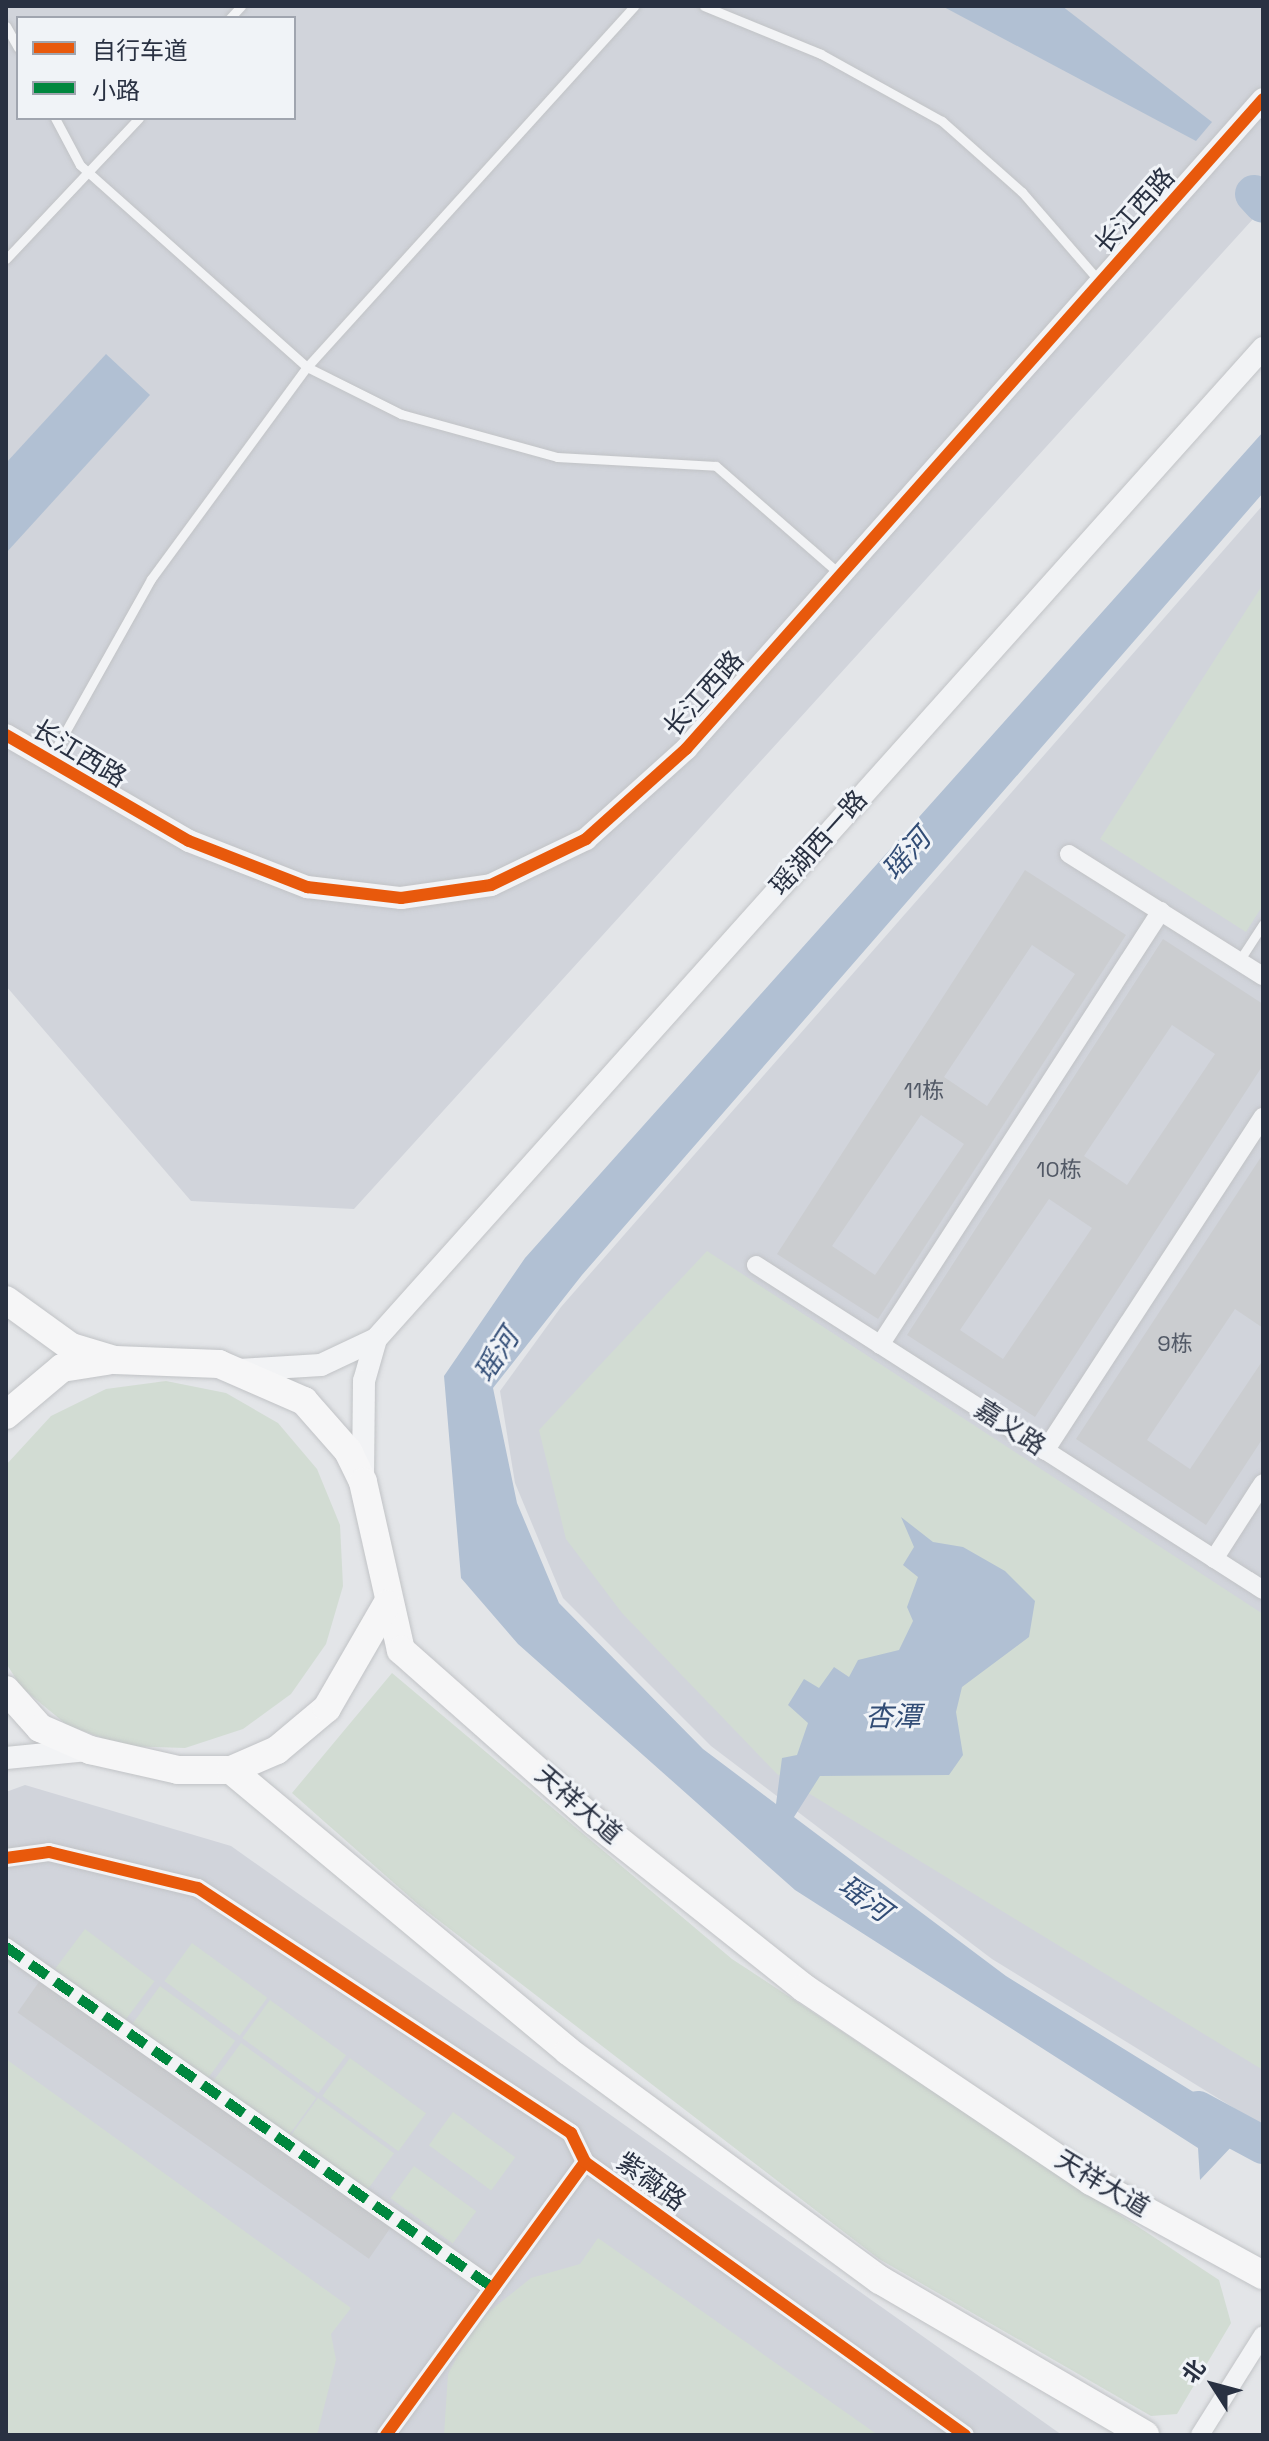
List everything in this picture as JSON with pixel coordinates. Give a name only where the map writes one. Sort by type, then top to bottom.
[{"type":"main road","name":"天祥大道","points":[[6,1300],[71,1347],[115,1360],[239,1370],[304,1401],[348,1451],[363,1482],[379,1530],[387,1604],[401,1650],[594,1821],[804,1988],[1091,2181],[1263,2275]]},
{"type":"main road","points":[[6,1415],[62,1368],[115,1360]]},
{"type":"main road","points":[[6,1690],[40,1728],[90,1750],[178,1770],[231,1770],[277,1750],[327,1708],[387,1604]]},
{"type":"main road","points":[[231,1770],[568,2051],[880,2280],[1145,2435]]},
{"type":"street","name":"长江西路","points":[[6,735],[189,841],[307,887],[401,898],[491,885],[586,839],[686,749],[1263,99]]},
{"type":"street","name":"瑶湖西一路","points":[[376,1339],[1263,348]]},
{"type":"street","points":[[1069,854],[1263,976]]},
{"type":"street","points":[[880,1345],[1161,911]]},
{"type":"street","points":[[1045,1451],[1263,1117]]},
{"type":"street","name":"嘉义路","points":[[756,1265],[1263,1590]]},
{"type":"street","points":[[239,1370],[321,1365],[376,1339]]},
{"type":"street","points":[[363,1482],[364,1381],[376,1339]]},
{"type":"street","points":[[1214,1559],[1263,1483]]},
{"type":"street","points":[[6,1758],[90,1750]]},
{"type":"street","points":[[6,1858],[49,1852],[198,1888],[571,2133],[585,2162]]},
{"type":"street","points":[[6,1947],[493,2288]]},
{"type":"street","name":"紫薇路","points":[[386,2435],[585,2162],[965,2435]]},
{"type":"street","points":[[1200,2435],[1263,2335]]},
{"type":"lane","points":[[48,762],[151,579],[307,367],[634,6]]},
{"type":"lane","points":[[704,6],[821,54],[942,121],[1022,192],[1100,282]]},
{"type":"lane","points":[[6,26],[16,44]]},
{"type":"lane","points":[[56,120],[89,172],[307,367],[401,414],[557,457],[716,466],[841,575]]},
{"type":"lane","points":[[6,259],[137,120]]},
{"type":"lane","points":[[1239,961],[1263,924]]},
{"type":"shaded area","points":[[6,6],[1263,6],[1263,208],[354,1209],[191,1201],[6,986]]},
{"type":"shaded area","points":[[1263,505],[1263,2126],[992,1959],[711,1746],[563,1598],[515,1483],[500,1391],[561,1307]]},
{"type":"shaded area","points":[[1263,584],[1263,905],[1246,932],[1100,839]]},
{"type":"shaded area","points":[[707,1251],[1263,1614],[1263,2070],[777,1774],[622,1613],[566,1539],[539,1430]]},
{"type":"shaded area","points":[[166,1381],[226,1393],[278,1423],[317,1469],[340,1525],[343,1586],[326,1644],[291,1694],[243,1729],[185,1748],[124,1746],[67,1725],[21,1687],[6,1663],[6,1465],[51,1416],[106,1389]]},
{"type":"shaded area","points":[[392,1673],[732,1959],[1219,2280],[1231,2323],[1177,2414],[1151,2416],[879,2259],[420,1906],[292,1793]]},
{"type":"shaded area","points":[[25,1785],[231,1846],[1062,2435],[6,2435],[6,1792]]},
{"type":"shaded area","points":[[85,1929],[154,1981],[124,2021],[55,1969]]},
{"type":"shaded area","points":[[192,1943],[267,1998],[240,2036],[164,1981]]},
{"type":"shaded area","points":[[160,1986],[235,2041],[208,2079],[132,2024]]},
{"type":"shaded area","points":[[270,2000],[346,2055],[318,2093],[242,2038]]},
{"type":"shaded area","points":[[241,2043],[316,2098],[288,2136],[213,2082]]},
{"type":"shaded area","points":[[350,2058],[426,2113],[398,2151],[322,2096]]},
{"type":"shaded area","points":[[6,2059],[351,2308],[331,2334],[336,2360],[317,2435],[6,2435]]},
{"type":"shaded area","points":[[318,2098],[394,2153],[366,2191],[290,2136]]},
{"type":"shaded area","points":[[453,2112],[515,2157],[491,2190],[429,2145]]},
{"type":"shaded area","points":[[414,2166],[476,2211],[453,2244],[390,2198]]},
{"type":"shaded area","points":[[598,2238],[878,2435],[444,2435],[448,2374],[476,2322],[531,2278],[580,2264]]},
{"type":"water","points":[[942,6],[1062,6],[1212,122],[1196,141]]},
{"type":"water","points":[[106,354],[150,395],[6,553],[6,463]]},
{"type":"water","name":"杏潭","points":[[1263,432],[1263,493],[582,1275],[493,1388],[517,1503],[559,1603],[703,1749],[776,1804],[782,1758],[797,1755],[808,1723],[788,1705],[804,1679],[819,1688],[834,1667],[849,1677],[858,1660],[899,1650],[913,1621],[907,1607],[918,1577],[903,1565],[914,1547],[901,1517],[933,1542],[963,1547],[1005,1571],[1035,1601],[1029,1637],[962,1687],[956,1712],[963,1755],[949,1775],[820,1776],[794,1817],[1006,1976],[1250,2127],[1200,2180],[1198,2148],[795,1890],[518,1644],[461,1578],[444,1376],[525,1258]]},
{"type":"building","points":[[1025,870],[1126,935],[878,1319],[777,1254]],"holes":[[[1032,945],[1075,974],[987,1106],[944,1077]],[[921,1115],[964,1144],[875,1275],[832,1246]]]},
{"type":"building","points":[[1163,939],[1263,1004],[1263,1065],[1035,1417],[907,1335]],"holes":[[[1172,1025],[1215,1054],[1127,1185],[1084,1156]],[[1049,1199],[1092,1228],[1003,1359],[960,1330]]]},
{"type":"building","points":[[1263,1154],[1263,1328],[1235,1309],[1147,1440],[1190,1469],[1263,1360],[1263,1438],[1206,1525],[1076,1439]]},
{"type":"building","points":[[41,1979],[392,2225],[369,2259],[17,2013]]},
{"type":"waterway","points":[[1254,194],[1263,204]]},
{"type":"waterway","name":"瑶河","points":[[1198,2110],[1263,2145]]},
{"type":"marked path","points":[[6,1947],[493,2288]]},
{"type":"cycle path","points":[[6,735],[189,841],[307,887],[401,898],[491,885],[586,839],[686,749],[1263,99]]},
{"type":"cycle path","points":[[6,1858],[49,1852],[198,1888],[571,2133],[585,2162]]},
{"type":"cycle path","points":[[386,2435],[585,2162],[965,2435]]}]
